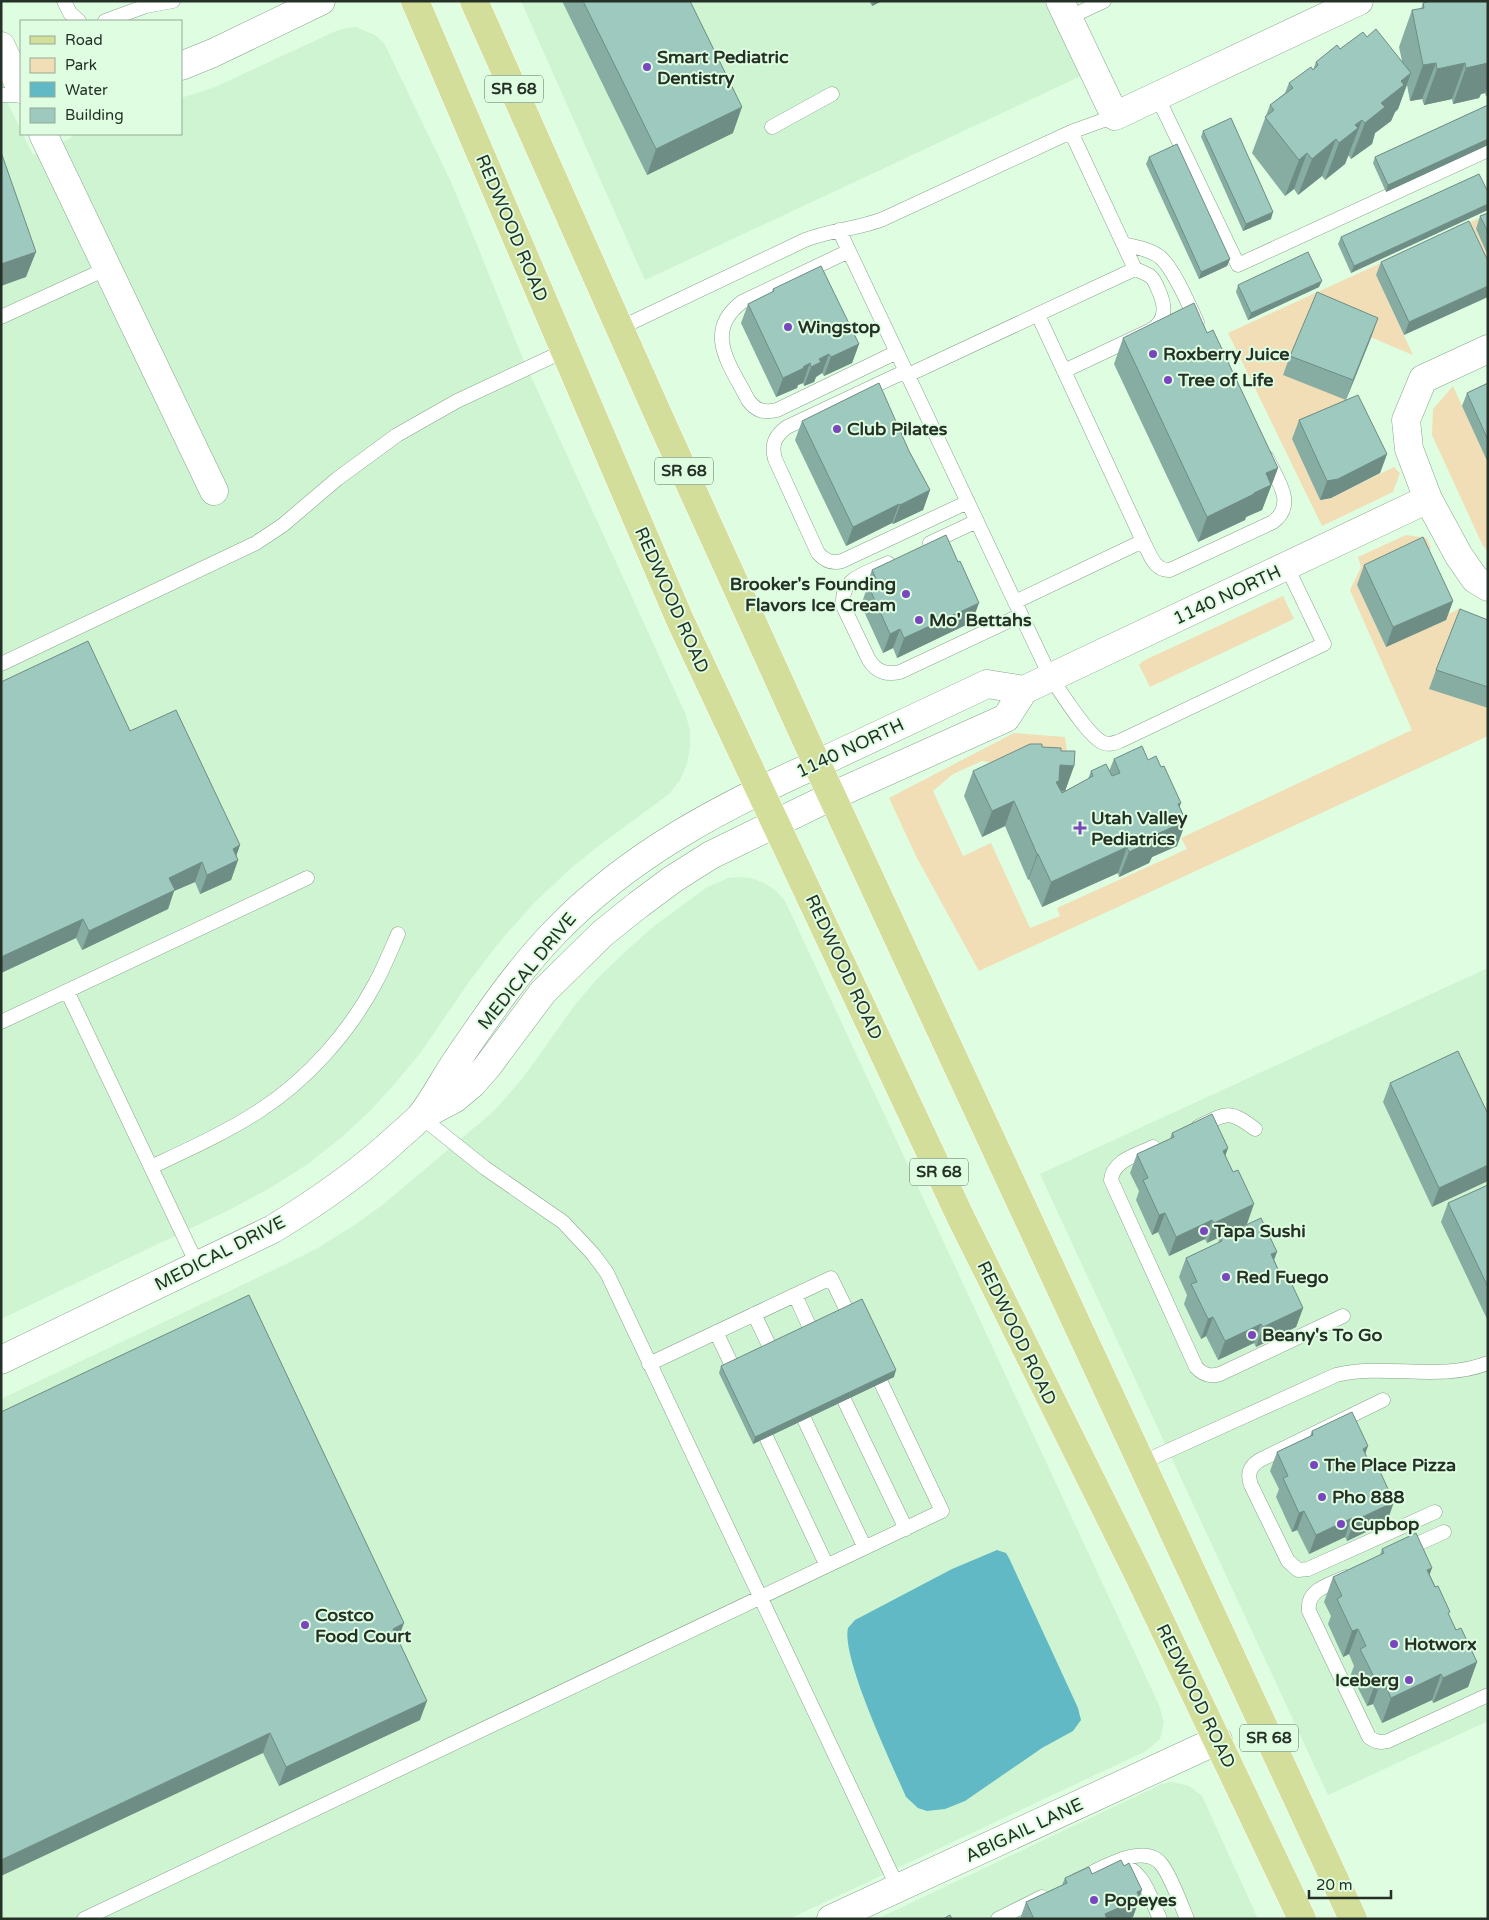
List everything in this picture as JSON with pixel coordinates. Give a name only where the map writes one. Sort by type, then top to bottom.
[{"type":"main road","name":"REDWOOD ROAD","points":[[414,1],[680,620],[961,1218],[1218,1740],[1302,1919]]},
{"type":"main road","name":"SR 68","points":[[474,1],[817,764],[1353,1919]]},
{"type":"street","points":[[182,66],[213,53],[321,1]]},
{"type":"street","points":[[1064,10],[1115,116],[1359,1]]},
{"type":"street","points":[[1,46],[20,86]]},
{"type":"street","points":[[43,135],[214,491]]},
{"type":"street","points":[[1488,349],[1423,379],[1406,420],[1409,449],[1428,499],[1464,564],[1475,579],[1488,587]]},
{"type":"street","name":"1140 NORTH","points":[[761,789],[987,684],[1024,690],[1428,499]]},
{"type":"street","name":"1140 NORTH","points":[[776,822],[1006,718],[1024,690]]},
{"type":"street","name":"MEDICAL DRIVE","points":[[1,1360],[273,1228],[309,1207],[368,1163],[420,1116],[494,1008],[533,958],[576,910],[600,889],[667,841],[761,789]]},
{"type":"street","name":"MEDICAL DRIVE","points":[[420,1116],[454,1098],[472,1084],[543,992],[604,933],[673,879],[711,855],[776,822]]},
{"type":"street","name":"ABIGAIL LANE","points":[[831,1919],[1218,1740]]},
{"type":"lane","points":[[64,1],[70,13],[78,20]]},
{"type":"lane","points":[[108,20],[148,4],[172,1]]},
{"type":"lane","points":[[1064,10],[1104,1]]},
{"type":"lane","points":[[1,94],[20,95]]},
{"type":"lane","points":[[772,127],[832,94]]},
{"type":"lane","points":[[1157,96],[1238,265],[1488,150]]},
{"type":"lane","points":[[620,328],[805,240],[883,219],[1071,132],[1115,116]]},
{"type":"lane","points":[[1064,371],[1151,330],[1164,316],[1164,304],[1154,281],[1150,276],[1135,269],[1071,132]]},
{"type":"lane","points":[[839,230],[1051,678],[1088,730],[1098,740],[1112,744],[1120,741],[1324,644],[1287,567]]},
{"type":"lane","points":[[1123,244],[1154,253],[1165,263],[1185,297],[1201,331]]},
{"type":"lane","points":[[849,251],[742,302],[732,309],[725,318],[722,329],[721,340],[724,352],[753,407],[760,411],[768,412],[777,410],[897,352]]},
{"type":"lane","points":[[1,317],[108,268]]},
{"type":"lane","points":[[968,502],[842,561],[836,563],[828,562],[818,552],[775,458],[774,440],[779,432],[787,427],[1038,315],[1135,269]]},
{"type":"lane","points":[[1038,315],[1143,541],[1158,568],[1170,570],[1280,517],[1286,501],[1263,449]]},
{"type":"lane","points":[[1,664],[256,543],[282,525],[337,479],[397,435],[457,401],[564,351]]},
{"type":"lane","points":[[916,550],[977,521]]},
{"type":"lane","points":[[1015,602],[1143,541]]},
{"type":"lane","points":[[898,558],[854,579],[847,584],[843,591],[844,608],[869,660],[874,668],[882,672],[891,674],[900,672],[1021,615]]},
{"type":"lane","points":[[1,1022],[307,878]]},
{"type":"lane","points":[[151,1167],[212,1138],[260,1110],[309,1070],[348,1026],[365,1001],[398,934]]},
{"type":"lane","points":[[67,991],[198,1266]]},
{"type":"lane","points":[[1186,1132],[1229,1114],[1239,1117],[1255,1129]]},
{"type":"lane","points":[[420,1116],[485,1168],[546,1209],[578,1236],[607,1273],[898,1888]]},
{"type":"lane","points":[[1168,1140],[1116,1166],[1112,1172],[1111,1180],[1196,1367],[1207,1376],[1220,1374],[1343,1316]]},
{"type":"lane","points":[[649,1364],[831,1278],[857,1332]]},
{"type":"lane","points":[[795,1295],[820,1349]]},
{"type":"lane","points":[[754,1314],[780,1368]]},
{"type":"lane","points":[[716,1332],[742,1386]]},
{"type":"lane","points":[[84,1919],[942,1511],[869,1358]]},
{"type":"lane","points":[[1141,1463],[1336,1375],[1360,1371],[1455,1370],[1488,1363]]},
{"type":"lane","points":[[833,1376],[906,1529]]},
{"type":"lane","points":[[793,1395],[865,1548]]},
{"type":"lane","points":[[1383,1400],[1260,1460],[1251,1467],[1249,1472],[1250,1485],[1288,1562],[1298,1570],[1308,1570],[1434,1512]]},
{"type":"lane","points":[[754,1413],[827,1566]]},
{"type":"lane","points":[[1391,1556],[1444,1532]]},
{"type":"lane","points":[[1355,1573],[1314,1592],[1308,1604],[1309,1611],[1369,1737],[1375,1741],[1382,1742],[1388,1740],[1488,1695]]},
{"type":"lane","points":[[998,1919],[1134,1855],[1154,1858],[1162,1865],[1187,1919]]},
{"type":"lane","points":[[1114,1863],[1124,1865],[1134,1870],[1140,1876],[1160,1919]]},
{"type":"shaded area","points":[[521,1],[1044,1],[1081,76],[645,280]]},
{"type":"shaded area","points":[[356,27],[375,35],[384,43],[450,180],[523,359],[685,713],[690,730],[687,764],[680,780],[669,794],[597,847],[534,903],[501,940],[471,979],[421,1052],[371,1110],[343,1136],[308,1164],[270,1188],[231,1209],[1,1319],[1,89],[20,128],[20,135],[23,135],[33,155],[71,138],[72,135],[182,135],[182,98],[215,87],[346,28]]},
{"type":"shaded area","points":[[728,878],[751,878],[764,883],[776,891],[785,901],[1159,1705],[1164,1722],[1160,1739],[1146,1751],[789,1919],[1,1919],[1,1399],[278,1268],[318,1248],[356,1224],[385,1203],[494,1111],[523,1078],[575,1005],[597,979],[625,952],[654,926],[706,888]]},
{"type":"shaded area","points":[[1488,968],[1488,1721],[1328,1795],[1040,1174]]},
{"type":"shaded area","points":[[1172,1782],[1189,1786],[1202,1796],[1258,1919],[877,1919],[1162,1784]]},
{"type":"green space","points":[[1488,214],[1476,229],[1488,256],[1488,284],[1376,275],[1413,355],[1311,312],[1346,400],[1367,408],[1292,439],[1320,500],[1331,498],[1394,467],[1400,473],[1393,492],[1322,526],[1228,333]]},
{"type":"green space","points":[[1453,386],[1488,463],[1488,551],[1483,546],[1432,435],[1433,409]]},
{"type":"green space","points":[[1406,535],[1427,538],[1431,549],[1357,585],[1386,647],[1462,607],[1453,628],[1488,708],[1488,736],[979,971],[917,858],[889,798],[1014,733],[1065,737],[1068,759],[1017,768],[982,761],[953,774],[933,791],[963,856],[991,843],[1030,928],[1060,916],[1057,908],[1187,849],[1181,838],[1412,730],[1350,590],[1361,567],[1358,557]]},
{"type":"green space","points":[[1283,596],[1294,619],[1150,687],[1139,665],[1143,661]]},
{"type":"water","points":[[997,1550],[1006,1553],[1009,1558],[1078,1708],[1081,1720],[1073,1731],[1042,1748],[965,1801],[945,1809],[927,1811],[918,1808],[906,1797],[880,1737],[852,1662],[848,1643],[848,1628],[855,1620],[952,1569]]},
{"type":"building","name":"Smart Pediatric Dentistry","points":[[583,1],[690,1],[742,107],[656,149]]},
{"type":"building","points":[[1430,1],[1488,1],[1488,63],[1466,68],[1465,63],[1437,69],[1436,63],[1423,65],[1412,10],[1424,8],[1423,3]]},
{"type":"building","points":[[1376,29],[1411,73],[1401,81],[1404,85],[1381,103],[1385,107],[1365,123],[1362,120],[1355,125],[1358,128],[1339,143],[1336,139],[1312,159],[1307,153],[1299,160],[1265,117],[1274,110],[1270,105],[1293,88],[1289,83],[1311,67],[1313,70],[1318,65],[1316,62],[1337,45],[1340,49],[1363,32],[1367,37]]},
{"type":"building","points":[[1488,105],[1488,139],[1388,185],[1375,157]]},
{"type":"building","points":[[1231,118],[1273,212],[1246,224],[1203,131]]},
{"type":"building","points":[[1177,144],[1230,259],[1201,272],[1149,157]]},
{"type":"building","points":[[1,152],[36,252],[1,264]]},
{"type":"building","points":[[1479,174],[1488,192],[1488,204],[1354,266],[1341,237]]},
{"type":"building","points":[[1488,213],[1488,232],[1480,216]]},
{"type":"building","points":[[1469,221],[1488,261],[1488,286],[1409,322],[1381,262]]},
{"type":"building","points":[[1308,252],[1322,281],[1251,313],[1238,285]]},
{"type":"building","points":[[821,266],[859,344],[831,357],[829,354],[819,359],[821,362],[811,367],[810,363],[783,378],[748,304],[774,291],[773,289]]},
{"type":"building","points":[[1317,292],[1378,318],[1353,380],[1290,356]]},
{"type":"building","points":[[1194,303],[1207,333],[1213,330],[1278,468],[1266,473],[1271,485],[1207,517],[1123,338]]},
{"type":"building","points":[[879,383],[909,451],[930,490],[853,527],[802,421]]},
{"type":"building","points":[[1488,383],[1488,440],[1467,393]]},
{"type":"building","points":[[1358,395],[1387,454],[1338,479],[1327,481],[1299,420]]},
{"type":"building","points":[[946,535],[979,603],[904,638],[900,629],[890,634],[868,585],[877,581],[872,570]]},
{"type":"building","points":[[1423,537],[1453,601],[1393,627],[1364,565]]},
{"type":"building","points":[[1460,609],[1488,620],[1488,687],[1436,670]]},
{"type":"building","points":[[88,641],[130,731],[176,710],[240,845],[233,849],[238,860],[207,875],[202,862],[169,878],[175,890],[89,931],[83,919],[1,957],[1,682]]},
{"type":"building","points":[[1030,744],[1042,744],[1042,747],[1061,748],[1061,751],[1075,751],[1074,766],[1060,765],[1059,781],[1056,782],[1062,793],[1093,776],[1091,771],[1106,764],[1112,776],[1120,773],[1114,759],[1142,746],[1148,760],[1156,756],[1161,767],[1164,766],[1181,803],[1178,804],[1186,821],[1157,834],[1159,838],[1129,852],[1127,847],[1051,882],[1014,801],[992,811],[973,771]]},
{"type":"building","points":[[1458,1051],[1488,1114],[1488,1165],[1439,1188],[1390,1083]]},
{"type":"building","points":[[1212,1114],[1228,1148],[1223,1151],[1233,1172],[1238,1170],[1254,1204],[1214,1223],[1212,1220],[1176,1237],[1165,1213],[1159,1215],[1143,1180],[1148,1178],[1137,1154],[1174,1137],[1172,1133]]},
{"type":"building","points":[[1488,1185],[1488,1287],[1448,1203]]},
{"type":"building","points":[[1261,1218],[1277,1252],[1271,1254],[1281,1276],[1287,1274],[1303,1308],[1263,1327],[1261,1324],[1225,1341],[1213,1317],[1208,1319],[1191,1284],[1197,1282],[1186,1258],[1222,1241],[1220,1237]]},
{"type":"building","points":[[249,1295],[404,1623],[393,1629],[427,1701],[286,1767],[270,1733],[1,1860],[1,1412]]},
{"type":"building","points":[[862,1299],[896,1370],[755,1437],[721,1366]]},
{"type":"building","points":[[1352,1412],[1368,1446],[1363,1449],[1373,1470],[1378,1467],[1394,1502],[1354,1521],[1352,1518],[1316,1535],[1304,1511],[1299,1513],[1283,1478],[1288,1476],[1277,1452],[1313,1435],[1312,1431]]},
{"type":"building","points":[[1416,1533],[1432,1568],[1427,1570],[1435,1587],[1438,1586],[1456,1630],[1461,1628],[1477,1662],[1443,1678],[1441,1674],[1391,1698],[1382,1678],[1376,1681],[1360,1649],[1366,1646],[1358,1629],[1352,1631],[1337,1599],[1342,1596],[1333,1577],[1384,1553],[1382,1549]]},
{"type":"building","points":[[1121,1860],[1124,1866],[1129,1863],[1142,1890],[1137,1892],[1140,1898],[1105,1914],[1107,1919],[1034,1919],[1026,1902],[1067,1883],[1065,1878],[1089,1867],[1092,1874]]},
{"type":"building","points":[[950,1915],[952,1919],[943,1919]]},
{"type":"place","name":"Smart Pediatric Dentistry","points":[[647,67]]},
{"type":"place","name":"Wingstop","points":[[788,327]]},
{"type":"place","name":"Roxberry Juice","points":[[1153,354]]},
{"type":"place","name":"Tree of Life","points":[[1168,380]]},
{"type":"place","name":"Club Pilates","points":[[837,429]]},
{"type":"place","name":"Brooker's Founding Flavors Ice Cream","points":[[906,594]]},
{"type":"place","name":"Mo' Bettahs","points":[[919,620]]},
{"type":"place","name":"Utah Valley Pediatrics","points":[[1080,828]]},
{"type":"place","name":"Tapa Sushi","points":[[1204,1231]]},
{"type":"place","name":"Red Fuego","points":[[1226,1277]]},
{"type":"place","name":"Beany's To Go","points":[[1252,1335]]},
{"type":"place","name":"The Place Pizza","points":[[1314,1465]]},
{"type":"place","name":"Pho 888","points":[[1322,1497]]},
{"type":"place","name":"Cupbop","points":[[1341,1524]]},
{"type":"place","name":"Costco Food Court","points":[[305,1625]]},
{"type":"place","name":"Hotworx","points":[[1394,1644]]},
{"type":"place","name":"Iceberg","points":[[1409,1680]]},
{"type":"place","name":"Popeyes","points":[[1094,1900]]}]
